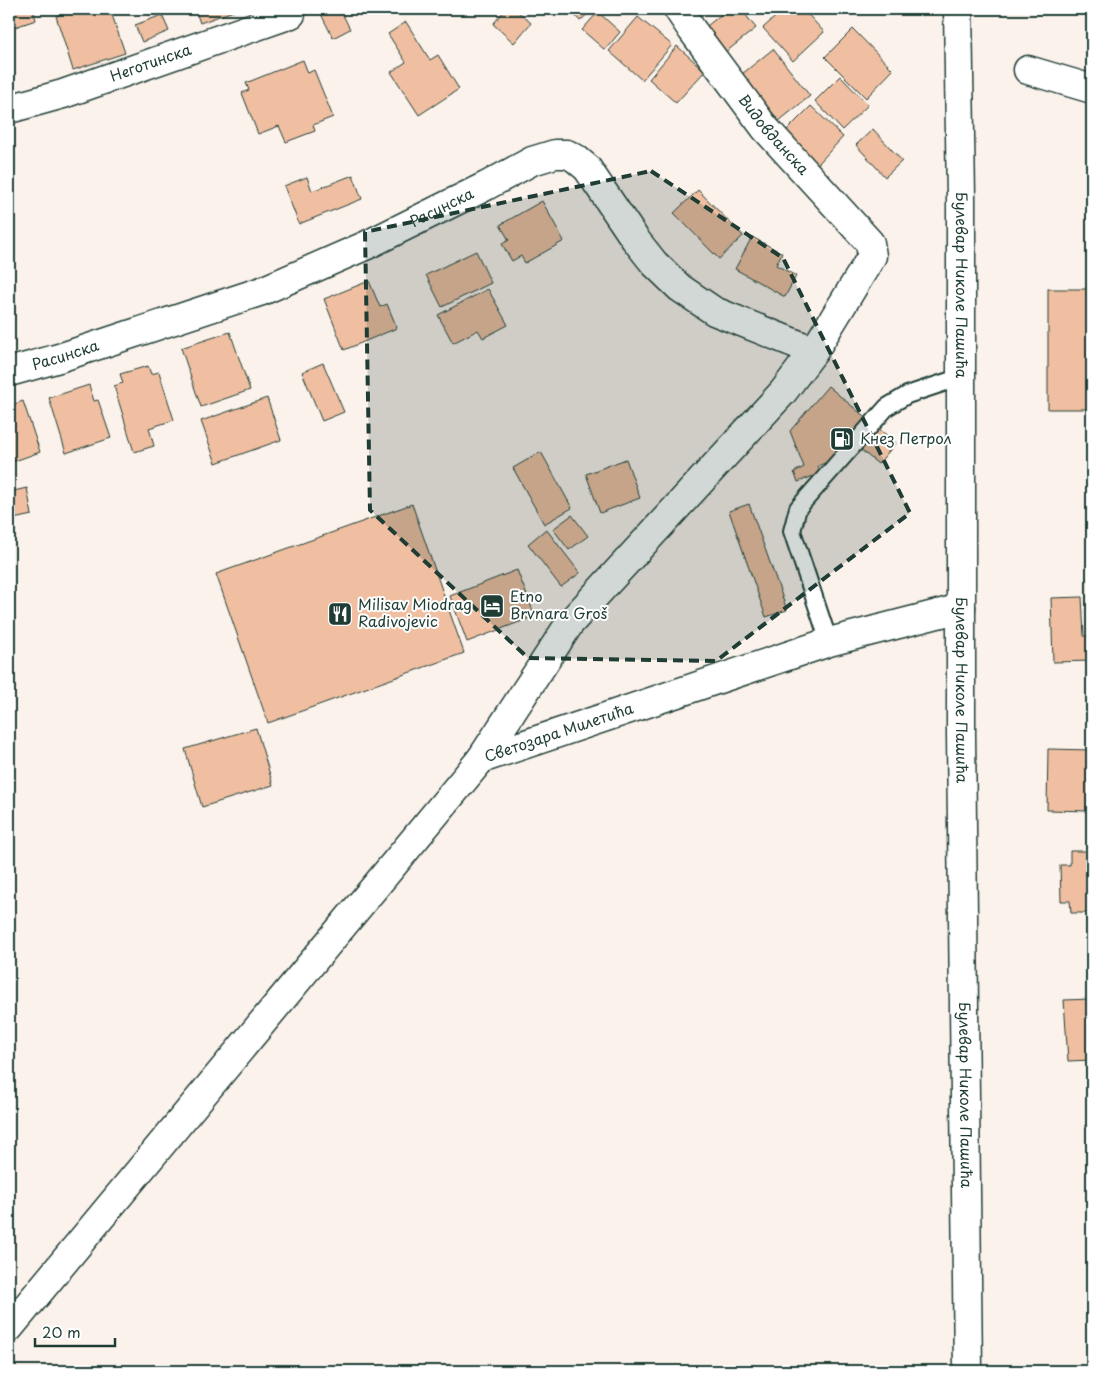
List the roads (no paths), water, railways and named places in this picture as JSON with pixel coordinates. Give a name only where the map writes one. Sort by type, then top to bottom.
[{"type":"street","name":"Видовданска","points":[[678,9],[765,128],[870,244],[872,256]]},
{"type":"street","name":"Булевар Николе Пашића","points":[[958,9],[968,1371]]},
{"type":"street","name":"Неготинска","points":[[9,109],[63,94],[292,14]]},
{"type":"street","points":[[1028,70],[1092,89]]},
{"type":"street","name":"Расинска","points":[[9,372],[68,355],[262,291],[367,245],[532,161],[555,154],[567,154],[587,168],[635,239],[654,263],[680,288],[714,311],[814,351]]},
{"type":"street","name":"Светозара Милетића","points":[[481,759],[570,623],[783,392],[814,351],[872,256]]},
{"type":"street","name":"Светозара Милетића","points":[[481,759],[829,642],[961,608]]},
{"type":"street","points":[[9,1328],[481,759]]},
{"type":"lane","points":[[829,642],[792,531],[798,508],[887,408],[906,395],[961,377]]},
{"type":"place","name":"Кнез Петрол","points":[[842,439]]},
{"type":"place","name":"Etno Brvnara Groš","points":[[492,606]]},
{"type":"place","name":"Milisav Miodrag Radivojevic","points":[[340,614]]}]
